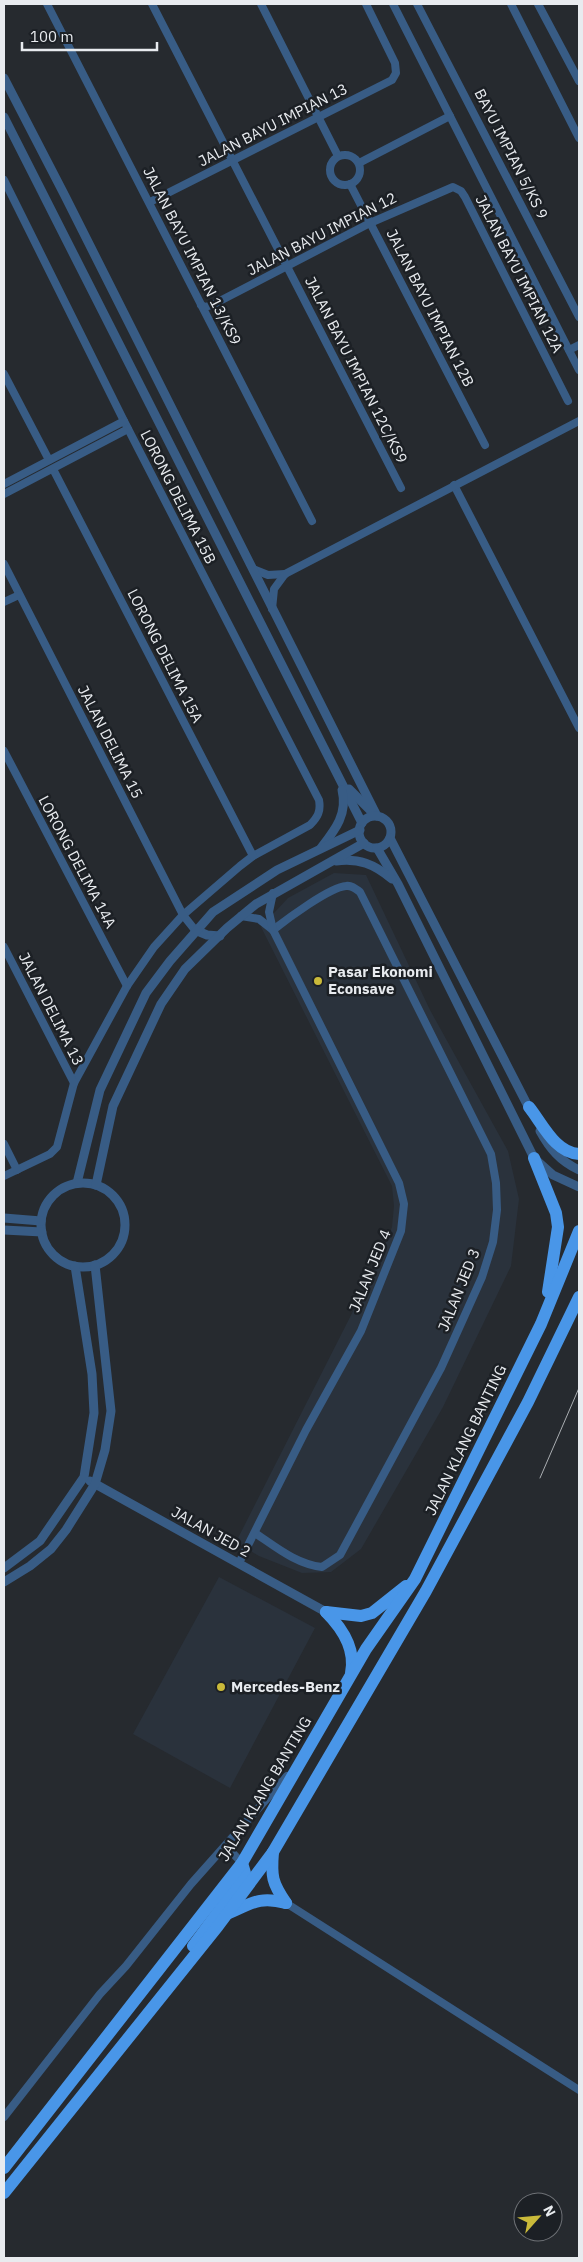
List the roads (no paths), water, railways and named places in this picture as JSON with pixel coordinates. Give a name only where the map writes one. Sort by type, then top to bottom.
[{"type":"highway","points":[[528,1107],[550,1137],[560,1146],[574,1154],[579,1154]]},
{"type":"highway","points":[[534,1158],[556,1213],[558,1227],[552,1276],[541,1324]]},
{"type":"highway","name":"JALAN KLANG BANTING","points":[[4,2166],[242,1863],[350,1675],[415,1580],[541,1324],[579,1232]]},
{"type":"highway","points":[[4,2194],[227,1914],[273,1852],[426,1591],[528,1402],[579,1296]]},
{"type":"highway","points":[[326,1612],[360,1616],[372,1613],[396,1592],[415,1580]]},
{"type":"highway","points":[[326,1612],[347,1640],[352,1661],[350,1675]]},
{"type":"highway","points":[[273,1852],[271,1875],[276,1889],[286,1903]]},
{"type":"highway","points":[[157,2002],[205,1928],[241,1881],[244,1873],[242,1863]]},
{"type":"highway","points":[[227,1914],[255,1902],[270,1899],[286,1903]]},
{"type":"street","name":"JALAN BAYU IMPIAN 13/KS9","points":[[47,4],[312,521]]},
{"type":"street","name":"JALAN BAYU IMPIAN 12C/KS9","points":[[152,4],[401,488]]},
{"type":"street","points":[[261,4],[338,156]]},
{"type":"street","name":"JALAN BAYU IMPIAN 13","points":[[150,202],[392,80],[396,73],[396,63],[366,4]]},
{"type":"street","points":[[393,4],[579,370]]},
{"type":"street","name":"BAYU IMPIAN 5/KS 9","points":[[417,4],[579,317]]},
{"type":"street","points":[[511,4],[579,138]]},
{"type":"street","points":[[538,4],[579,81]]},
{"type":"street","points":[[4,78],[377,816]]},
{"type":"street","points":[[359,163],[450,116]]},
{"type":"street","points":[[4,117],[338,778],[361,827],[364,843]]},
{"type":"street","points":[[348,155],[359,163],[359,176],[350,184],[339,184],[330,176],[330,164],[338,156],[348,155]]},
{"type":"street","name":"LORONG DELIMA 15B","points":[[4,180],[128,429],[319,800],[320,813],[310,825],[254,856]]},
{"type":"street","name":"JALAN BAYU IMPIAN 12B","points":[[350,184],[485,445]]},
{"type":"street","name":"JALAN BAYU IMPIAN 12","points":[[201,304],[206,307],[212,305],[370,223],[448,188],[457,189]]},
{"type":"street","name":"JALAN BAYU IMPIAN 12A","points":[[457,189],[465,197],[568,401]]},
{"type":"street","points":[[569,350],[579,345]]},
{"type":"street","points":[[4,374],[49,460]]},
{"type":"street","points":[[4,484],[124,421]]},
{"type":"street","points":[[253,569],[268,575],[285,574],[579,421]]},
{"type":"street","points":[[4,494],[128,429]]},
{"type":"street","name":"LORONG DELIMA 15A","points":[[53,469],[254,856]]},
{"type":"street","points":[[454,485],[579,728]]},
{"type":"street","name":"JALAN DELIMA 15","points":[[4,564],[183,915],[195,930]]},
{"type":"street","points":[[272,609],[274,589],[285,574]]},
{"type":"street","points":[[4,602],[19,595]]},
{"type":"street","name":"LORONG DELIMA 14A","points":[[4,751],[126,986]]},
{"type":"street","points":[[338,778],[377,816],[389,824],[390,838],[548,1146],[557,1156],[579,1170]]},
{"type":"street","points":[[320,850],[339,824],[343,810],[344,800],[338,778]]},
{"type":"street","points":[[76,1183],[100,1090],[146,993],[195,930],[212,912],[277,870],[320,850],[361,827],[367,818],[377,816]]},
{"type":"street","points":[[364,843],[377,848],[384,846],[390,838]]},
{"type":"street","points":[[96,1185],[113,1106],[161,1004],[186,969],[241,916],[273,893],[364,843]]},
{"type":"street","points":[[377,848],[398,884],[534,1158],[553,1175],[579,1187]]},
{"type":"street","points":[[4,1176],[50,1154],[57,1147],[74,1083],[126,986],[154,947],[183,915],[254,856]]},
{"type":"street","points":[[330,862],[350,859],[362,861],[380,869],[398,884]]},
{"type":"street","name":"JALAN JED 3","points":[[255,1533],[292,1557],[311,1566],[322,1567],[340,1555],[441,1368],[488,1260],[497,1210],[496,1183],[491,1154],[360,892],[354,887],[339,888],[297,912],[273,930]]},
{"type":"street","name":"JALAN JED 4","points":[[239,1563],[306,1430],[361,1332],[401,1231],[404,1204],[399,1183],[273,930],[269,912],[273,893]]},
{"type":"street","points":[[241,916],[259,919],[273,930]]},
{"type":"street","points":[[195,930],[208,935],[220,936]]},
{"type":"street","points":[[195,930],[201,941],[202,953]]},
{"type":"street","name":"JALAN DELIMA 13","points":[[4,948],[74,1083]]},
{"type":"street","points":[[4,1144],[17,1170]]},
{"type":"street","points":[[76,1183],[96,1185],[115,1198],[124,1220],[120,1244],[105,1261],[95,1265],[75,1266],[63,1262],[53,1254],[42,1232],[41,1221],[45,1207],[52,1196],[63,1188],[76,1183]]},
{"type":"street","points":[[4,1218],[41,1221]]},
{"type":"street","points":[[4,1230],[42,1232]]},
{"type":"street","points":[[4,1582],[51,1549],[66,1530],[95,1484],[105,1450],[111,1412],[95,1265]]},
{"type":"street","points":[[4,1568],[40,1541],[84,1477],[94,1413],[92,1374],[75,1266]]},
{"type":"street","name":"JALAN JED 2","points":[[84,1477],[326,1612]]},
{"type":"street","points":[[4,2117],[100,1994],[126,1966],[192,1884],[302,1758]]},
{"type":"street","points":[[226,1846],[242,1863]]},
{"type":"street","points":[[286,1903],[579,2090]]},
{"type":"tram line","points":[[540,1478],[579,1388]]},
{"type":"place","name":"Pasar Ekonomi Econsave","points":[[318,981]]},
{"type":"place","name":"Mercedes-Benz","points":[[221,1687]]}]
